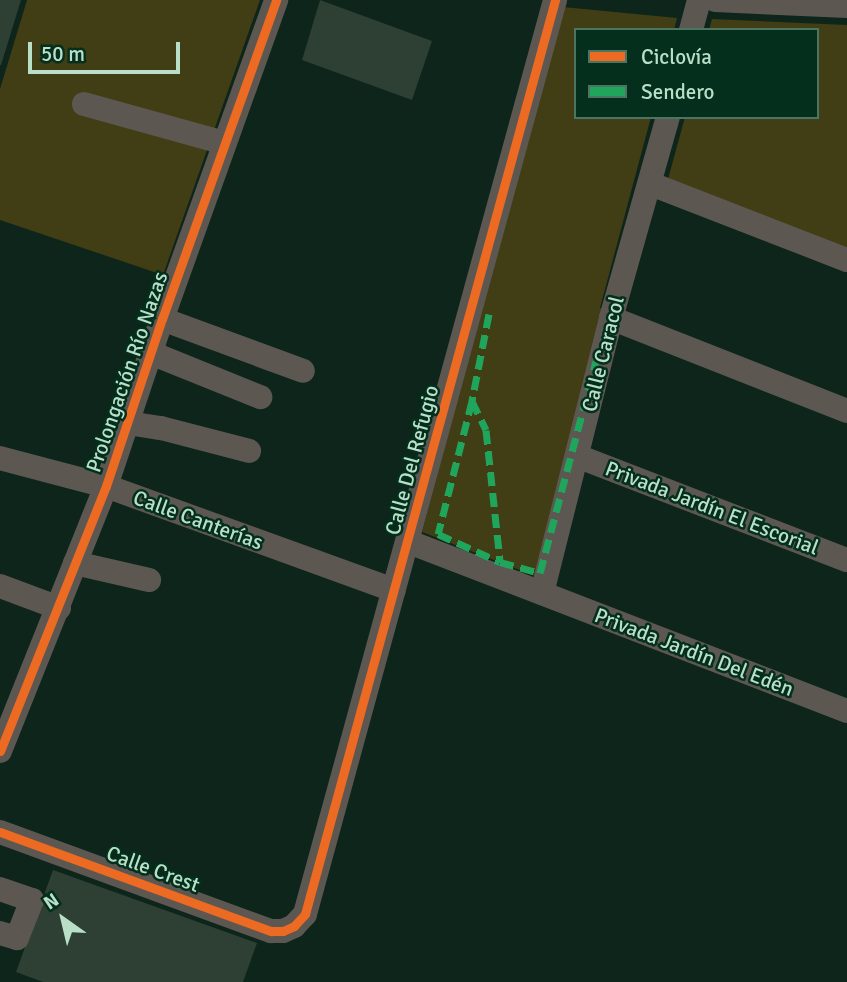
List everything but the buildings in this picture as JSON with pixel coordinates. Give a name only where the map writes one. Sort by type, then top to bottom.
[{"type":"street","name":"Prolongación Río Nazas","points":[[0,751],[8,709],[59,608],[106,486],[162,319],[276,0]]},
{"type":"street","name":"Calle Del Refugio","points":[[294,926],[305,914],[409,542],[555,0]]},
{"type":"street","points":[[692,28],[699,0]]},
{"type":"street","points":[[715,0],[847,6]]},
{"type":"street","points":[[83,104],[225,142]]},
{"type":"street","name":"Calle Caracol","points":[[542,593],[611,318],[667,119]]},
{"type":"street","points":[[651,184],[847,260]]},
{"type":"street","points":[[611,318],[847,411]]},
{"type":"street","points":[[162,319],[303,371]]},
{"type":"street","points":[[151,353],[260,397]]},
{"type":"street","points":[[128,423],[160,428],[249,451]]},
{"type":"street","name":"Privada Jardín El Escorial","points":[[578,456],[847,560]]},
{"type":"street","name":"Calle Canterías","points":[[0,458],[106,486],[394,590]]},
{"type":"street","name":"Privada Jardín Del Edén","points":[[409,542],[847,711]]},
{"type":"street","points":[[75,563],[149,580]]},
{"type":"street","points":[[0,586],[59,608]]},
{"type":"street","name":"Calle Crest","points":[[0,832],[271,931],[283,931],[294,926]]},
{"type":"street","points":[[0,889],[32,900],[17,938],[0,933]]},
{"type":"shaded area","points":[[27,0],[260,0],[163,275],[0,220],[0,89]]},
{"type":"shaded area","points":[[563,7],[677,18],[674,28],[574,28],[574,119],[650,119],[600,308],[611,311],[535,576],[422,532]]},
{"type":"shaded area","points":[[712,19],[847,25],[847,250],[668,179],[684,119],[819,119],[819,28],[710,28]]},
{"type":"marked path","points":[[489,314],[472,401],[438,534],[500,562],[540,573],[596,361]]},
{"type":"marked path","points":[[472,401],[486,430],[500,562]]},
{"type":"cycle path","points":[[0,751],[106,486],[162,319],[276,0]]},
{"type":"cycle path","points":[[0,832],[271,931],[283,931],[294,926],[305,914],[555,0]]}]
